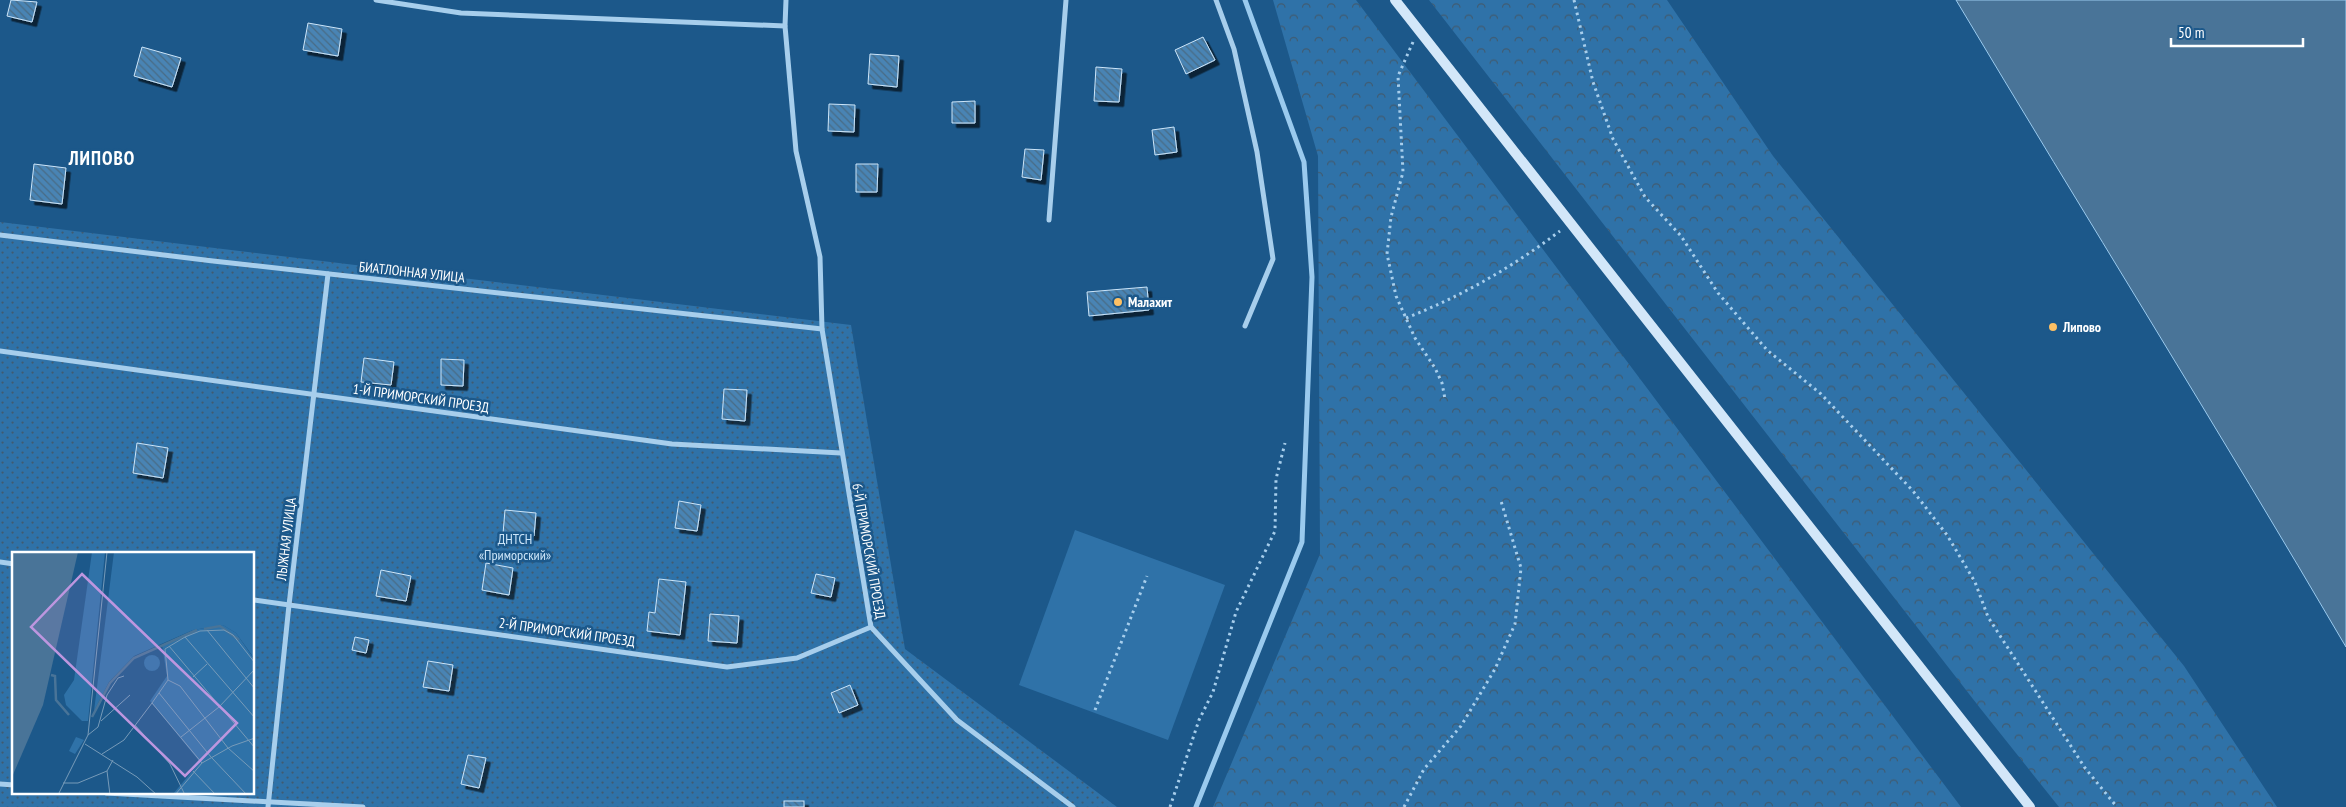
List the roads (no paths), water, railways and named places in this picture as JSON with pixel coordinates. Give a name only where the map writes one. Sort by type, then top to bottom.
[{"type":"main road","points":[[1395,0],[2030,807]]},
{"type":"street","points":[[376,0],[461,14],[785,26]]},
{"type":"street","name":"6-Й ПРИМОРСКИЙ ПРОЕЗД","points":[[786,0],[785,26],[796,151],[820,258],[822,329],[840,453],[871,627],[958,720],[1073,807]]},
{"type":"street","points":[[1049,220],[1066,0]]},
{"type":"street","points":[[1216,0],[1234,49],[1256,152],[1273,259],[1245,326]]},
{"type":"street","name":"БИАТЛОННАЯ УЛИЦА","points":[[0,234],[328,274],[822,329]]},
{"type":"street","name":"ЛЫЖНАЯ УЛИЦА","points":[[268,804],[289,605],[328,274]]},
{"type":"street","name":"1-Й ПРИМОРСКИЙ ПРОЕЗД","points":[[0,351],[672,444],[840,453]]},
{"type":"street","name":"2-Й ПРИМОРСКИЙ ПРОЕЗД","points":[[255,600],[728,667],[797,658],[871,627]]},
{"type":"street","points":[[121,794],[268,804],[363,807]]},
{"type":"waterway","points":[[1196,807],[1302,542],[1312,277],[1304,162],[1245,0]]},
{"type":"place","name":"Малахит","points":[[1118,302]]},
{"type":"place","name":"Липово","points":[[2053,327]]},
{"type":"district","name":"ЛИПОВО","points":[[102,158]]},
{"type":"park label","name":"ДНТСН «Приморский»","points":[[515,548]]}]
